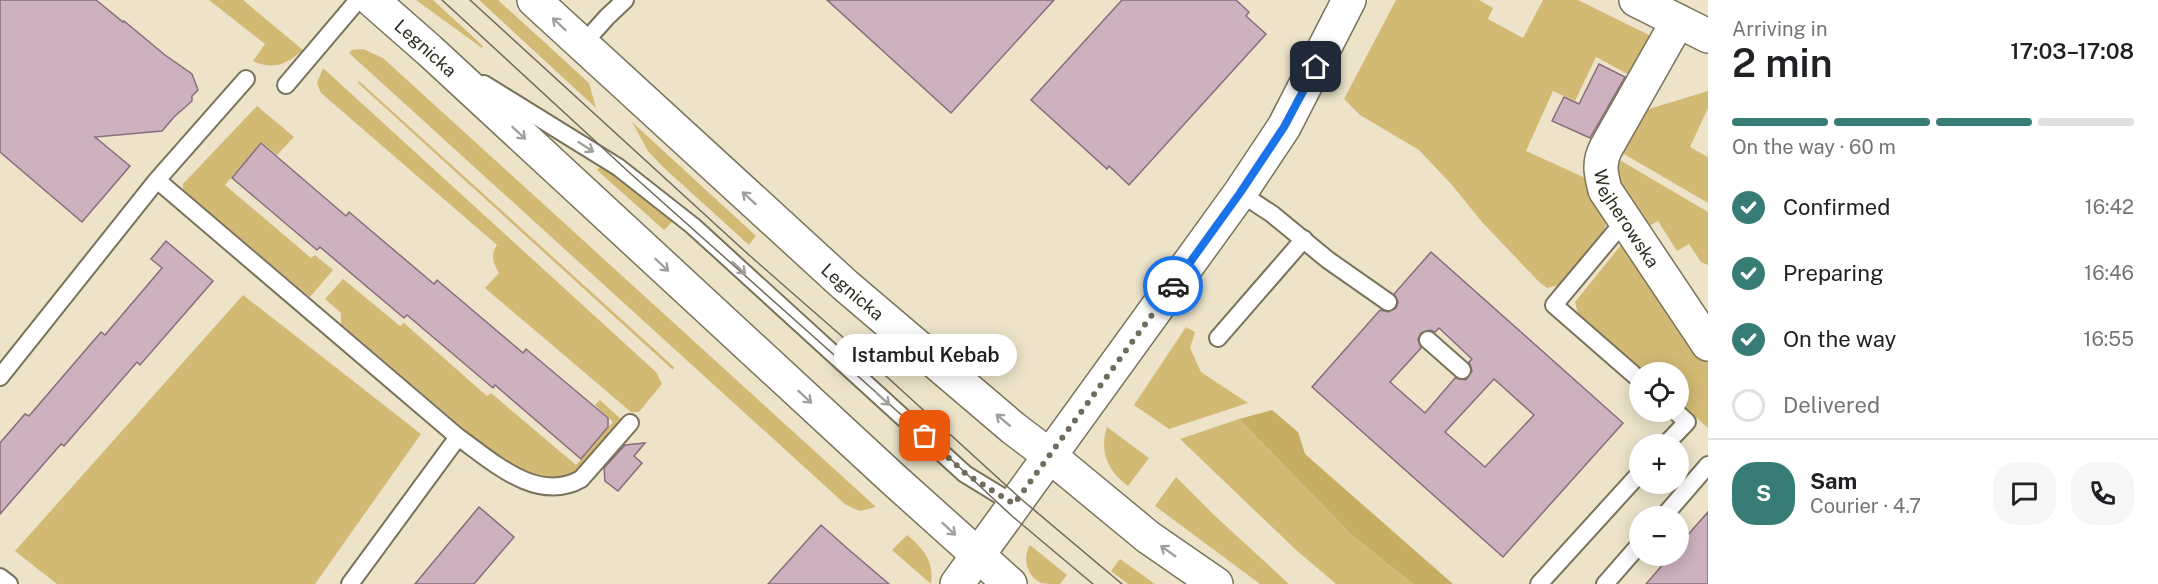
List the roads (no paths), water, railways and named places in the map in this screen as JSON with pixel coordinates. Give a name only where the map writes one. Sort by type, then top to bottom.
[{"type":"main road","name":"Legnicka","points":[[372,0],[1010,584]]},
{"type":"main road","name":"Legnicka","points":[[534,0],[845,285],[984,405],[1148,537],[1216,584]]},
{"type":"main road","points":[[957,584],[1240,193],[1284,127],[1350,0]]},
{"type":"main road","points":[[1636,0],[1708,36]]},
{"type":"main road","name":"Wejherowska","points":[[1678,21],[1602,155],[1600,169],[1605,190],[1708,344]]},
{"type":"lane","points":[[286,85],[358,0]]},
{"type":"lane","points":[[582,45],[625,0]]},
{"type":"lane","points":[[429,50],[618,167],[693,226],[966,474],[1014,504]]},
{"type":"lane","points":[[0,377],[157,180],[246,79]]},
{"type":"lane","points":[[157,180],[458,437],[515,477],[557,488],[571,484],[581,478],[630,423]]},
{"type":"lane","points":[[1240,193],[1272,214],[1328,260],[1388,302]]},
{"type":"lane","points":[[1626,219],[1554,305],[1629,370]]},
{"type":"lane","points":[[1218,338],[1304,239]]},
{"type":"lane","points":[[1428,340],[1462,370]]},
{"type":"lane","points":[[1676,434],[1687,422]]},
{"type":"lane","points":[[350,584],[458,437]]},
{"type":"lane","points":[[1673,506],[1708,465]]},
{"type":"lane","points":[[1539,584],[1629,485]]},
{"type":"lane","points":[[1605,584],[1629,557]]},
{"type":"lane","points":[[0,577],[9,584]]},
{"type":"tram line","points":[[442,0],[631,174],[1012,516],[1093,584]]},
{"type":"tram line","points":[[470,0],[1021,499],[1122,584]]},
{"type":"place","name":"Istambul Kebab","points":[[925,436]]}]
